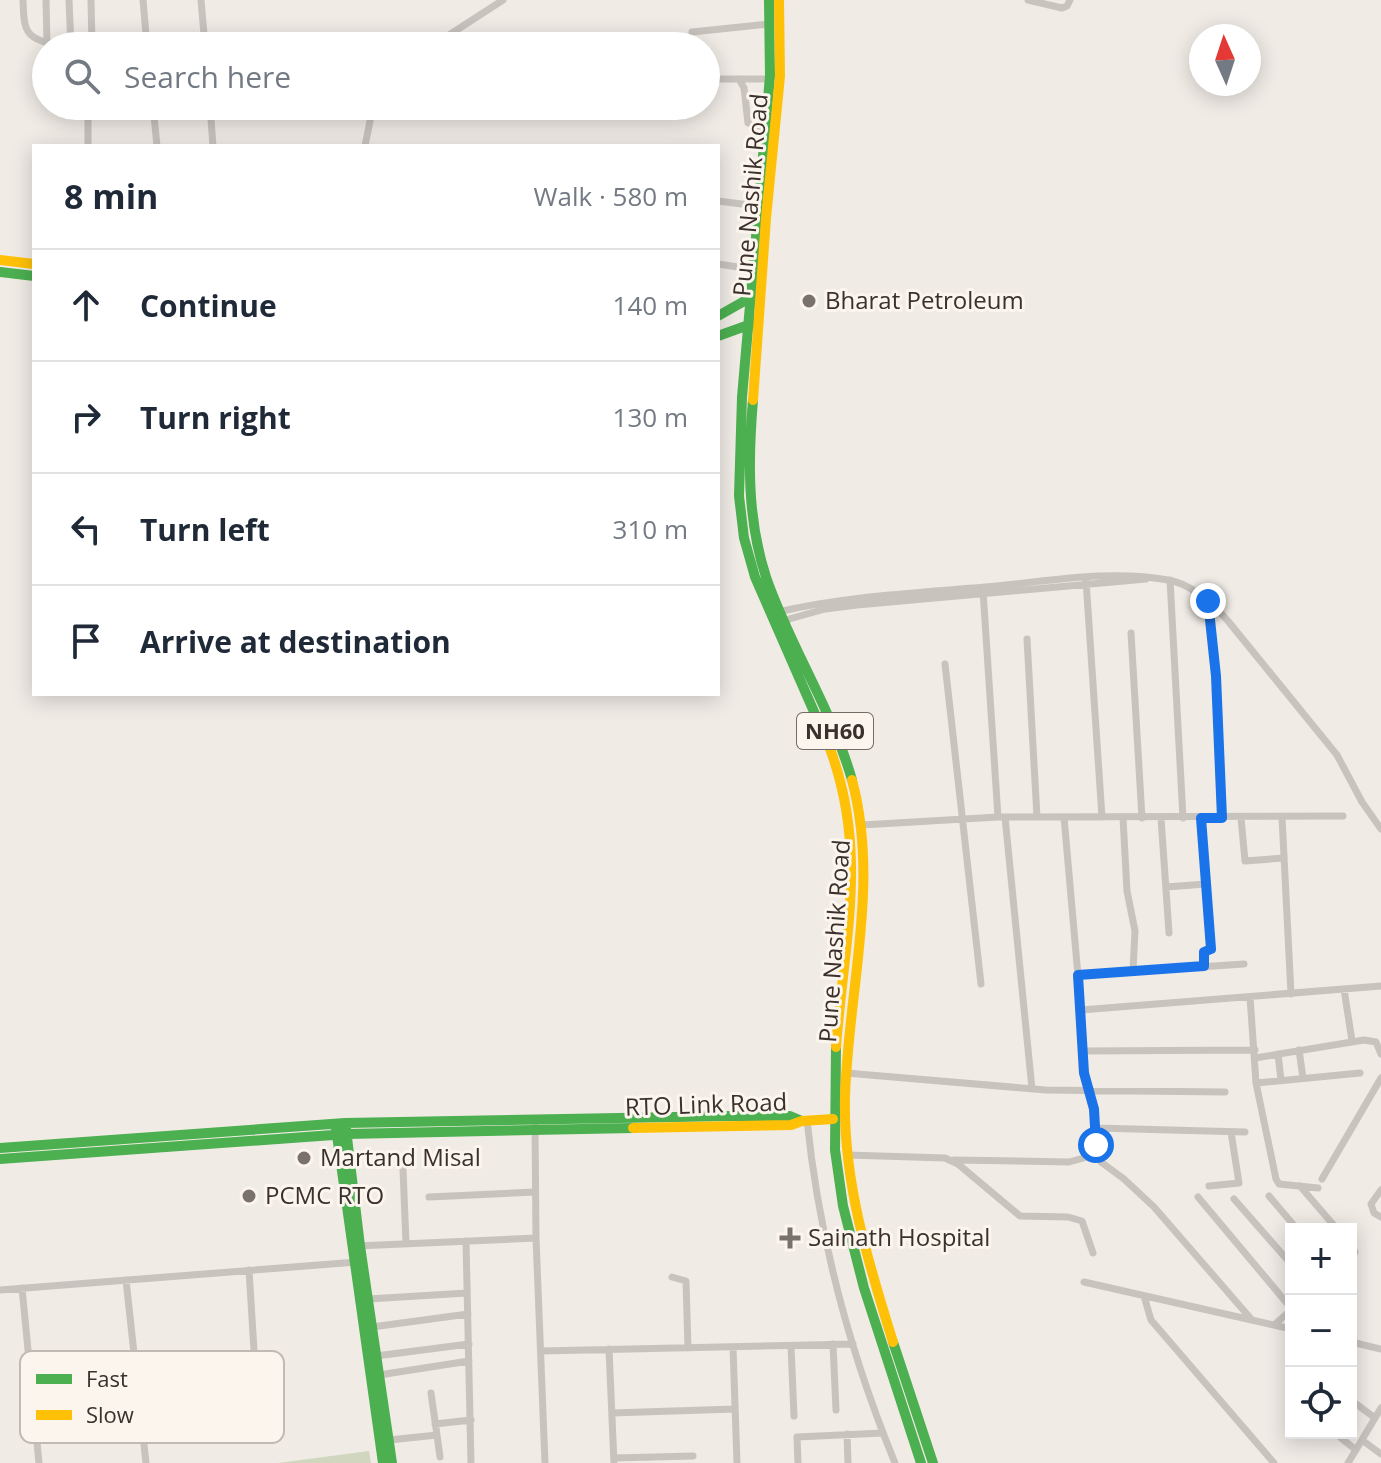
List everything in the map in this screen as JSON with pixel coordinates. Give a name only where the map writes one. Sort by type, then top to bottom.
[{"type":"main road","name":"Pune Nashik Road","points":[[769,0],[770,79],[757,206],[757,271],[761,293],[754,323],[750,492],[757,550],[775,618],[826,739],[848,810],[850,891],[833,1119],[838,1181],[852,1248],[921,1463]]},
{"type":"main road","name":"Pune Nashik Road","points":[[754,323],[749,298],[757,271],[781,83],[779,0]]},
{"type":"main road","points":[[0,260],[32,264]]},
{"type":"main road","points":[[0,272],[32,276]]},
{"type":"main road","points":[[720,315],[761,293]]},
{"type":"main road","points":[[720,335],[754,323]]},
{"type":"main road","name":"Pune Nashik Road","points":[[775,618],[840,743],[853,781],[862,825],[861,910],[846,1073],[847,1155],[862,1243],[933,1463]]},
{"type":"main road","name":"RTO Link Road","points":[[0,1148],[341,1129],[790,1116],[805,1120],[833,1119]]},
{"type":"main road","points":[[341,1129],[383,1463]]},
{"type":"main road","name":"RTO Link Road","points":[[0,1159],[341,1129]]},
{"type":"main road","points":[[358,1262],[368,1299],[392,1463]]},
{"type":"street","points":[[23,0],[26,31],[32,37]]},
{"type":"street","points":[[46,0],[47,32]]},
{"type":"street","points":[[69,0],[70,32]]},
{"type":"street","points":[[91,0],[92,32]]},
{"type":"street","points":[[143,0],[146,32]]},
{"type":"street","points":[[201,0],[204,32]]},
{"type":"street","points":[[454,32],[503,0]]},
{"type":"street","points":[[1028,0],[1062,8],[1070,0]]},
{"type":"street","points":[[692,32],[770,24]]},
{"type":"street","points":[[720,79],[770,79]]},
{"type":"street","points":[[739,79],[744,88],[748,123],[766,128]]},
{"type":"street","points":[[88,120],[88,144]]},
{"type":"street","points":[[154,120],[157,144]]},
{"type":"street","points":[[211,120],[213,144]]},
{"type":"street","points":[[365,144],[370,120]]},
{"type":"street","points":[[720,201],[757,206]]},
{"type":"street","points":[[720,264],[757,271]]},
{"type":"street","points":[[775,618],[854,598],[983,590],[1136,575],[1170,580],[1208,601],[1228,621],[1337,755],[1362,802],[1381,829]]},
{"type":"street","points":[[1086,580],[1102,817]]},
{"type":"street","points":[[1170,580],[1183,818]]},
{"type":"street","points":[[983,590],[1001,817],[1032,1089]]},
{"type":"street","points":[[1208,601],[1216,676],[1222,818]]},
{"type":"street","points":[[1131,633],[1142,818]]},
{"type":"street","points":[[1027,639],[1037,817]]},
{"type":"street","points":[[945,664],[981,984]]},
{"type":"street","points":[[862,825],[1001,817],[1343,816]]},
{"type":"street","points":[[1064,817],[1084,1073],[1094,1109],[1098,1154],[1105,1167],[1124,1179],[1154,1207],[1252,1320]]},
{"type":"street","points":[[1282,817],[1291,994]]},
{"type":"street","points":[[1123,818],[1127,891],[1135,931],[1133,970]]},
{"type":"street","points":[[1161,818],[1169,933]]},
{"type":"street","points":[[1201,818],[1211,949],[1204,952],[1204,966]]},
{"type":"street","points":[[1241,818],[1245,861],[1284,858]]},
{"type":"street","points":[[1166,887],[1206,884]]},
{"type":"street","points":[[1078,975],[1244,964]]},
{"type":"street","points":[[1081,1010],[1381,986]]},
{"type":"street","points":[[1344,989],[1352,1041]]},
{"type":"street","points":[[1250,997],[1256,1083],[1276,1179],[1279,1184],[1318,1188]]},
{"type":"street","points":[[1083,1051],[1278,1054],[1371,1040],[1376,1042],[1381,1054]]},
{"type":"street","points":[[1299,1050],[1303,1078]]},
{"type":"street","points":[[1278,1054],[1281,1080]]},
{"type":"street","points":[[846,1073],[1089,1092],[1225,1092]]},
{"type":"street","points":[[1256,1083],[1360,1073]]},
{"type":"street","points":[[1322,1179],[1381,1078]]},
{"type":"street","points":[[805,1120],[826,1252],[853,1344],[895,1463]]},
{"type":"street","points":[[535,1125],[545,1463]]},
{"type":"street","points":[[1096,1128],[1245,1132]]},
{"type":"street","points":[[1209,1186],[1239,1183],[1231,1132]]},
{"type":"street","points":[[847,1155],[1069,1162],[1098,1154]]},
{"type":"street","points":[[952,1160],[1020,1216],[1068,1217],[1082,1221],[1093,1253]]},
{"type":"street","points":[[403,1169],[406,1243]]},
{"type":"street","points":[[1300,1186],[1332,1223]]},
{"type":"street","points":[[1381,1190],[1371,1204],[1374,1213],[1381,1217]]},
{"type":"street","points":[[429,1197],[535,1192]]},
{"type":"street","points":[[1269,1196],[1292,1223]]},
{"type":"street","points":[[1198,1197],[1285,1302]]},
{"type":"street","points":[[1234,1199],[1285,1257]]},
{"type":"street","points":[[355,1246],[536,1238]]},
{"type":"street","points":[[466,1241],[471,1463]]},
{"type":"street","points":[[0,1290],[358,1262]]},
{"type":"street","points":[[249,1270],[254,1351]]},
{"type":"street","points":[[672,1277],[686,1281],[688,1348]]},
{"type":"street","points":[[126,1280],[134,1351]]},
{"type":"street","points":[[1084,1282],[1285,1328]]},
{"type":"street","points":[[22,1288],[28,1351]]},
{"type":"street","points":[[368,1299],[467,1293]]},
{"type":"street","points":[[1144,1296],[1151,1320],[1274,1463]]},
{"type":"street","points":[[372,1327],[468,1314]]},
{"type":"street","points":[[1274,1325],[1285,1315]]},
{"type":"street","points":[[1357,1343],[1381,1349]]},
{"type":"street","points":[[376,1356],[469,1344]]},
{"type":"street","points":[[833,1344],[836,1410]]},
{"type":"street","points":[[541,1351],[853,1344]]},
{"type":"street","points":[[791,1346],[794,1416]]},
{"type":"street","points":[[733,1347],[737,1463]]},
{"type":"street","points":[[609,1349],[614,1460],[693,1456]]},
{"type":"street","points":[[379,1375],[469,1361]]},
{"type":"street","points":[[431,1393],[440,1457]]},
{"type":"street","points":[[1357,1404],[1375,1418]]},
{"type":"street","points":[[1349,1462],[1381,1408]]},
{"type":"street","points":[[612,1413],[735,1409]]},
{"type":"street","points":[[435,1424],[471,1420]]},
{"type":"street","points":[[798,1463],[797,1437],[883,1433]]},
{"type":"street","points":[[847,1434],[848,1463]]},
{"type":"street","points":[[389,1440],[437,1435]]},
{"type":"street","points":[[1342,1439],[1356,1450]]},
{"type":"street","points":[[1362,1440],[1381,1454]]},
{"type":"street","points":[[37,1443],[39,1463]]},
{"type":"street","points":[[144,1443],[146,1463]]},
{"type":"green space","points":[[369,1451],[371,1463],[278,1463]]},
{"type":"traffic: fast","points":[[769,0],[770,76],[742,397],[739,496],[744,538],[755,577],[829,746]]},
{"type":"traffic: fast","points":[[0,272],[32,276]]},
{"type":"traffic: fast","points":[[720,315],[755,295]]},
{"type":"traffic: fast","points":[[720,335],[754,323]]},
{"type":"traffic: fast","points":[[753,400],[750,489],[760,555],[776,603],[834,728],[852,780]]},
{"type":"traffic: fast","points":[[836,1047],[835,1150],[843,1206],[864,1288],[921,1463]]},
{"type":"traffic: fast","points":[[0,1148],[345,1123],[730,1116],[790,1116],[802,1121]]},
{"type":"traffic: fast","points":[[336,1128],[383,1463]]},
{"type":"traffic: fast","points":[[0,1159],[347,1134],[633,1128]]},
{"type":"traffic: fast","points":[[346,1129],[392,1463]]},
{"type":"traffic: fast","points":[[893,1342],[933,1463]]},
{"type":"traffic: slow","points":[[753,400],[780,76],[779,0]]},
{"type":"traffic: slow","points":[[0,260],[32,264]]},
{"type":"traffic: slow","points":[[829,746],[841,785],[851,859],[848,932],[836,1047]]},
{"type":"traffic: slow","points":[[852,780],[860,819],[863,898],[847,1057],[845,1128],[859,1221],[893,1342]]},
{"type":"traffic: slow","points":[[633,1128],[791,1125],[802,1121],[833,1119]]},
{"type":"place","name":"Bharat Petroleum","points":[[809,301]]},
{"type":"place","name":"Martand Misal","points":[[304,1158]]},
{"type":"place","name":"PCMC RTO","points":[[249,1196]]},
{"type":"place","name":"Sainath Hospital","points":[[790,1238]]},
{"type":"route","points":[[1096,1145],[1094,1109],[1084,1073],[1078,975],[1204,966],[1204,952],[1211,949],[1201,818],[1222,818],[1216,676],[1208,601]]}]
